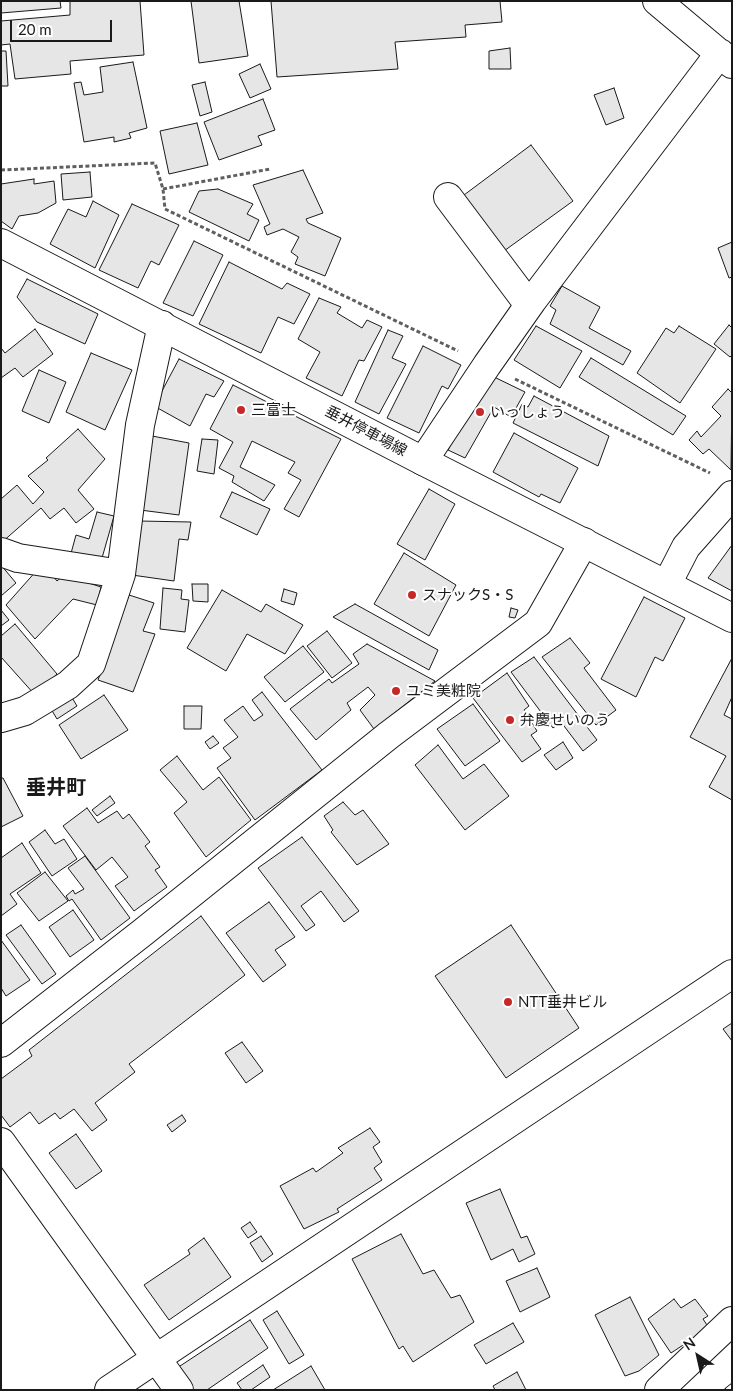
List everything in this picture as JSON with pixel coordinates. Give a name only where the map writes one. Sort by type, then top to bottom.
[{"type":"street","points":[[423,461],[529,305],[726,59],[657,1]]},
{"type":"street","points":[[448,197],[529,305]]},
{"type":"street","name":"垂井停車場線","points":[[1,242],[423,461],[732,618]]},
{"type":"street","points":[[1,718],[26,711],[68,685],[91,664],[121,574],[140,425],[162,325]]},
{"type":"street","points":[[667,584],[723,485]]},
{"type":"street","points":[[1,1043],[390,735],[538,622],[584,542]]},
{"type":"street","points":[[1,552],[18,558],[121,574]]},
{"type":"street","points":[[109,1390],[732,974]]},
{"type":"street","points":[[1,1142],[179,1390]]},
{"type":"street","points":[[659,1390],[732,1321]]},
{"type":"path","points":[[1,170],[154,163],[163,189],[165,209],[487,365],[723,485]]},
{"type":"path","points":[[163,189],[270,169]]},
{"type":"building","points":[[1,1],[60,1],[61,8],[1,13]]},
{"type":"building","points":[[70,1],[140,1],[144,55],[70,61],[71,74],[15,79],[10,44],[1,45],[1,21],[70,15]]},
{"type":"building","points":[[191,1],[239,1],[248,56],[199,63]]},
{"type":"building","points":[[271,1],[500,1],[502,22],[465,25],[466,37],[395,42],[398,69],[277,77]]},
{"type":"building","points":[[510,48],[511,69],[489,69],[489,51]]},
{"type":"building","points":[[1,51],[6,51],[8,86],[1,86]]},
{"type":"building","points":[[133,62],[147,128],[129,133],[131,138],[114,142],[114,137],[84,142],[74,83],[81,82],[84,95],[103,92],[100,67]]},
{"type":"building","points":[[260,64],[271,89],[250,98],[239,74]]},
{"type":"building","points":[[205,82],[212,112],[200,116],[192,85]]},
{"type":"building","points":[[614,88],[624,118],[606,125],[594,95]]},
{"type":"building","points":[[263,99],[275,130],[258,136],[262,145],[219,160],[204,122]]},
{"type":"building","points":[[197,123],[208,165],[169,174],[160,131]]},
{"type":"building","points":[[531,145],[573,201],[504,251],[464,195]]},
{"type":"building","points":[[303,170],[323,213],[306,219],[308,223],[341,238],[325,276],[295,264],[298,257],[291,252],[299,237],[283,229],[267,235],[264,227],[270,224],[253,185]]},
{"type":"building","points":[[90,172],[92,197],[63,200],[61,174]]},
{"type":"building","points":[[34,179],[34,184],[54,181],[56,203],[38,213],[19,216],[12,229],[1,221],[1,184]]},
{"type":"building","points":[[218,189],[253,204],[247,214],[259,220],[249,241],[189,212],[199,191]]},
{"type":"building","points":[[93,201],[119,215],[95,268],[50,244],[68,209],[86,217]]},
{"type":"building","points":[[132,204],[179,225],[159,265],[151,261],[138,288],[99,270]]},
{"type":"building","points":[[194,241],[223,255],[193,316],[163,303]]},
{"type":"building","points":[[732,242],[732,277],[729,278],[718,248]]},
{"type":"building","points":[[229,262],[282,289],[287,283],[310,294],[294,324],[278,317],[261,353],[199,324]]},
{"type":"building","points":[[27,279],[98,314],[85,344],[37,322],[17,297]]},
{"type":"building","points":[[562,286],[600,307],[589,328],[631,351],[623,365],[550,324],[556,310],[550,306]]},
{"type":"building","points":[[319,298],[341,307],[337,313],[362,328],[367,320],[382,327],[364,361],[359,360],[342,396],[306,378],[320,352],[298,339]]},
{"type":"building","points":[[729,325],[732,328],[732,355],[730,357],[714,344]]},
{"type":"building","points":[[536,326],[582,351],[560,388],[514,360]]},
{"type":"building","points":[[679,326],[716,349],[680,403],[637,373],[666,328],[674,333]]},
{"type":"building","points":[[35,329],[53,354],[23,377],[15,368],[1,378],[1,348],[5,353]]},
{"type":"building","points":[[388,330],[403,336],[392,358],[406,364],[379,414],[355,402]]},
{"type":"building","points":[[423,346],[461,365],[448,389],[442,386],[419,433],[387,418]]},
{"type":"building","points":[[91,353],[132,370],[105,430],[66,412]]},
{"type":"building","points":[[591,358],[686,416],[673,435],[579,377]]},
{"type":"building","points":[[179,359],[224,381],[214,397],[206,394],[190,426],[154,406]]},
{"type":"building","points":[[39,370],[66,382],[49,423],[22,411]]},
{"type":"building","name":"いっしょう","points":[[490,375],[525,392],[511,417],[494,407],[465,458],[448,450]]},
{"type":"building","points":[[233,385],[341,439],[299,517],[284,509],[301,480],[288,473],[295,462],[252,441],[240,467],[275,485],[264,501],[232,482],[234,476],[219,468],[233,442],[210,429]]},
{"type":"building","points":[[728,389],[732,393],[731,470],[709,449],[703,454],[689,440],[697,431],[701,437],[721,416],[712,407]]},
{"type":"building","points":[[534,396],[609,436],[598,466],[513,423],[522,404],[528,407]]},
{"type":"building","points":[[78,429],[105,459],[78,490],[94,509],[76,523],[64,508],[50,519],[41,508],[1,543],[1,499],[17,485],[33,504],[44,492],[28,476],[48,460],[46,458]]},
{"type":"building","points":[[514,433],[578,468],[560,503],[541,494],[539,497],[493,472]]},
{"type":"building","points":[[152,436],[189,443],[179,515],[140,510]]},
{"type":"building","points":[[202,439],[218,440],[214,474],[197,471]]},
{"type":"building","points":[[429,489],[455,504],[425,560],[397,544]]},
{"type":"building","points":[[232,492],[270,509],[257,535],[220,517]]},
{"type":"building","points":[[97,512],[114,516],[100,565],[70,557],[76,535],[89,539]]},
{"type":"building","points":[[139,521],[191,522],[188,540],[179,539],[174,581],[132,575]]},
{"type":"building","points":[[732,545],[732,591],[708,578]]},
{"type":"building","points":[[404,553],[456,585],[429,636],[374,604]]},
{"type":"building","points":[[1,565],[16,583],[1,596]]},
{"type":"building","points":[[38,569],[43,576],[49,571],[57,581],[64,575],[101,587],[97,605],[73,599],[35,639],[6,605]]},
{"type":"building","points":[[192,584],[208,584],[208,602],[193,601]]},
{"type":"building","points":[[163,588],[182,590],[181,599],[189,600],[185,632],[160,629]]},
{"type":"building","points":[[284,589],[297,593],[294,605],[281,601]]},
{"type":"building","points":[[222,590],[261,612],[266,604],[303,625],[285,654],[247,634],[226,671],[187,648]]},
{"type":"building","points":[[129,595],[154,603],[143,631],[155,634],[133,692],[98,680]]},
{"type":"building","points":[[644,597],[685,618],[663,661],[655,657],[636,697],[601,679]]},
{"type":"building","points":[[355,604],[438,650],[429,670],[333,617]]},
{"type":"building","points":[[511,608],[518,610],[515,618],[509,617]]},
{"type":"building","points":[[1,610],[9,620],[1,626]]},
{"type":"building","points":[[15,624],[57,674],[35,695],[1,657],[1,636]]},
{"type":"building","points":[[327,631],[352,663],[332,678],[307,646]]},
{"type":"building","points":[[570,638],[590,663],[584,668],[616,710],[596,725],[542,657]]},
{"type":"building","name":"ユミ美粧院","points":[[367,644],[435,681],[374,729],[360,710],[375,695],[368,687],[347,703],[351,710],[316,740],[290,709],[329,679],[332,683],[359,664],[353,654]]},
{"type":"building","points":[[303,646],[324,672],[285,702],[264,677]]},
{"type":"building","points":[[534,657],[597,740],[583,751],[561,722],[553,728],[511,672]]},
{"type":"building","points":[[732,658],[732,697],[724,715],[732,719],[732,800],[709,787],[726,756],[690,737]]},
{"type":"building","name":"弁慶せいのう","points":[[507,673],[529,706],[524,710],[537,731],[531,735],[541,749],[522,762],[473,698]]},
{"type":"building","points":[[262,692],[322,770],[255,820],[217,768],[231,758],[223,748],[238,737],[224,720],[243,706],[254,721],[263,715],[252,700]]},
{"type":"building","points":[[104,695],[128,730],[81,759],[59,725]]},
{"type":"building","points":[[71,696],[77,706],[57,719],[51,709]]},
{"type":"building","points":[[473,704],[500,741],[465,766],[437,729]]},
{"type":"building","points":[[184,706],[202,706],[201,729],[184,729]]},
{"type":"building","points":[[213,736],[219,743],[210,749],[205,742]]},
{"type":"building","points":[[563,742],[573,758],[556,770],[544,755]]},
{"type":"building","points":[[438,745],[463,779],[484,764],[509,796],[465,830],[415,765]]},
{"type":"building","points":[[177,756],[203,790],[219,777],[251,820],[206,857],[174,813],[187,802],[160,770]]},
{"type":"building","points":[[1,778],[3,778],[23,816],[1,827]]},
{"type":"building","points":[[110,796],[115,803],[97,816],[92,810]]},
{"type":"building","points":[[343,802],[355,815],[363,810],[389,844],[357,865],[331,832],[333,830],[324,816]]},
{"type":"building","points":[[87,808],[98,823],[117,811],[123,819],[129,814],[150,842],[145,846],[160,867],[155,870],[167,887],[134,911],[115,886],[128,877],[112,857],[96,870],[63,826]]},
{"type":"building","points":[[45,830],[55,844],[64,839],[77,859],[52,876],[29,842]]},
{"type":"building","points":[[302,837],[359,911],[344,922],[321,891],[301,906],[315,925],[306,931],[258,868]]},
{"type":"building","points":[[22,843],[41,873],[10,894],[17,904],[1,916],[1,858]]},
{"type":"building","points":[[85,856],[130,918],[101,940],[72,899],[69,901],[66,896],[73,890],[75,894],[84,889],[68,868]]},
{"type":"building","points":[[45,872],[68,901],[39,921],[17,893]]},
{"type":"building","points":[[269,902],[295,937],[275,950],[286,965],[263,982],[226,933]]},
{"type":"building","points":[[73,910],[94,940],[70,957],[49,927]]},
{"type":"building","points":[[201,916],[245,975],[129,1064],[135,1072],[95,1103],[107,1120],[92,1131],[74,1109],[60,1119],[55,1113],[39,1124],[30,1112],[10,1127],[1,1115],[1,1079],[32,1056],[29,1050]]},
{"type":"building","points":[[21,925],[56,974],[42,984],[6,935]]},
{"type":"building","name":"NTT垂井ビル","points":[[511,925],[579,1028],[506,1078],[435,976]]},
{"type":"building","points":[[1,940],[30,980],[6,996],[1,988]]},
{"type":"building","points":[[732,1023],[732,1041],[723,1029]]},
{"type":"building","points":[[242,1042],[263,1071],[246,1083],[225,1053]]},
{"type":"building","points":[[182,1115],[186,1121],[172,1132],[167,1125]]},
{"type":"building","points":[[370,1128],[380,1142],[373,1147],[382,1162],[374,1168],[382,1180],[337,1209],[339,1212],[304,1229],[280,1186],[313,1168],[316,1172],[343,1153],[338,1148]]},
{"type":"building","points":[[76,1134],[102,1171],[76,1189],[49,1153]]},
{"type":"building","points":[[500,1189],[521,1238],[527,1236],[535,1254],[519,1262],[513,1249],[491,1260],[466,1203]]},
{"type":"building","points":[[250,1222],[257,1232],[248,1238],[241,1228]]},
{"type":"building","points":[[401,1234],[423,1274],[434,1270],[451,1298],[460,1295],[474,1322],[413,1362],[403,1346],[399,1349],[352,1259]]},
{"type":"building","points":[[261,1236],[273,1254],[262,1262],[250,1243]]},
{"type":"building","points":[[204,1238],[231,1277],[169,1320],[144,1285],[190,1254],[188,1250]]},
{"type":"building","points":[[537,1268],[550,1297],[520,1312],[506,1281]]},
{"type":"building","points":[[630,1297],[659,1355],[639,1371],[625,1376],[595,1315]]},
{"type":"building","points":[[674,1299],[681,1308],[695,1299],[708,1316],[703,1319],[709,1328],[671,1353],[648,1319]]},
{"type":"building","points":[[277,1311],[304,1355],[289,1364],[263,1320]]},
{"type":"building","points":[[250,1320],[268,1348],[207,1390],[192,1390],[177,1368]]},
{"type":"building","points":[[513,1323],[524,1342],[486,1364],[474,1345]]},
{"type":"building","points":[[263,1365],[270,1377],[251,1390],[242,1390],[237,1383]]},
{"type":"building","points":[[311,1366],[325,1390],[273,1390]]},
{"type":"building","points":[[517,1372],[526,1390],[495,1390],[493,1386]]},
{"type":"railway","points":[[727,1390],[732,1386]]},
{"type":"place","name":"三富士","points":[[241,410]]},
{"type":"place","name":"いっしょう","points":[[480,412]]},
{"type":"place","name":"スナックS・S","points":[[412,595]]},
{"type":"place","name":"ユミ美粧院","points":[[396,691]]},
{"type":"place","name":"弁慶せいのう","points":[[510,720]]},
{"type":"place","name":"NTT垂井ビル","points":[[508,1002]]},
{"type":"district","name":"垂井町","points":[[56,788]]}]
